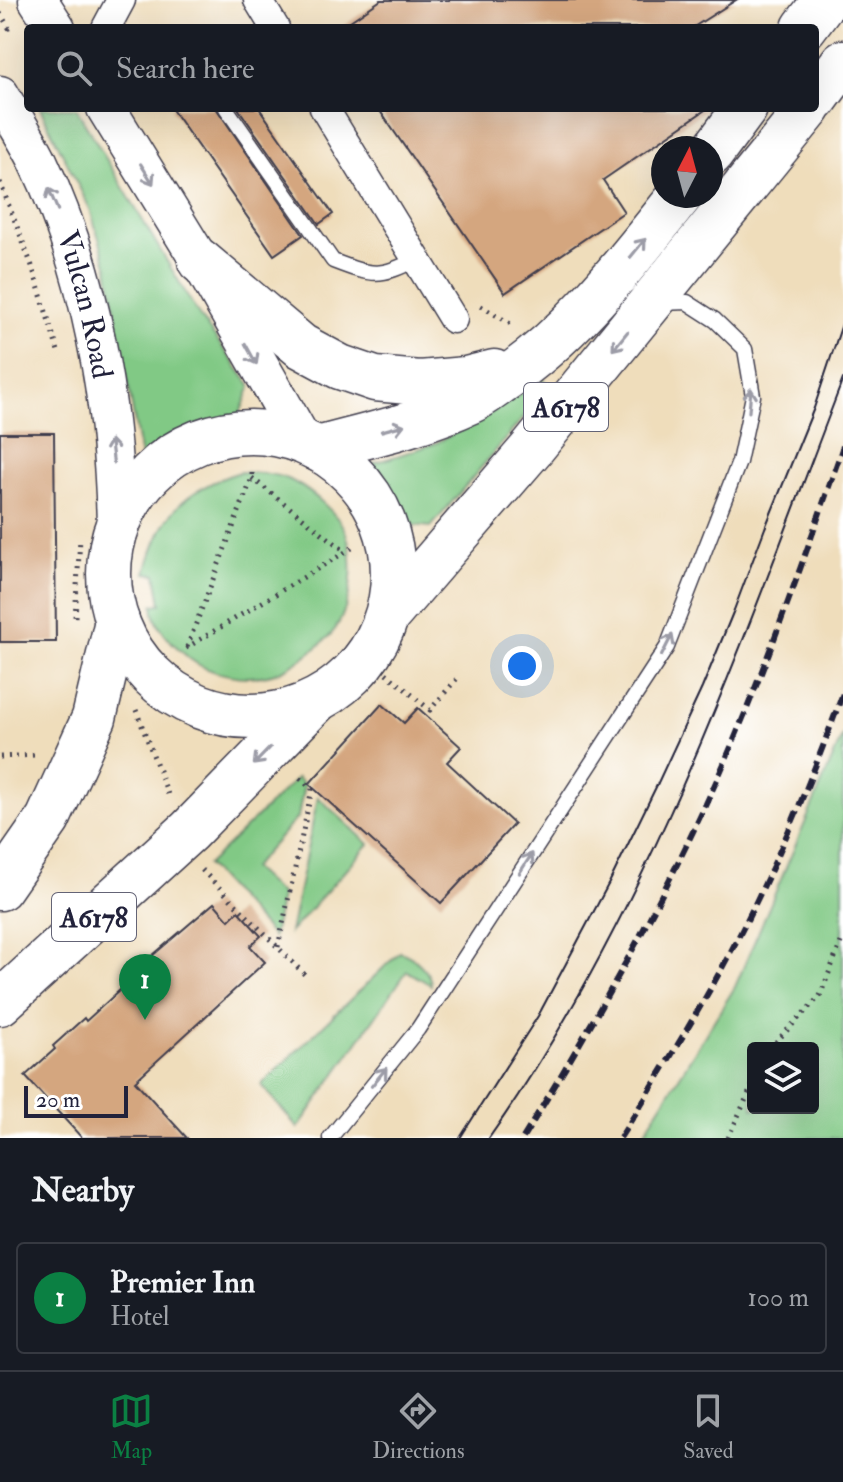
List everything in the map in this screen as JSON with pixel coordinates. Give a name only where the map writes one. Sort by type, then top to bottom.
[{"type":"main road","points":[[807,24],[825,0]]},
{"type":"main road","points":[[819,95],[843,62]]},
{"type":"main road","points":[[723,138],[742,112]]},
{"type":"main road","name":"A6178","points":[[388,615],[524,458],[806,112]]},
{"type":"main road","name":"A6178","points":[[310,444],[438,414],[474,400],[537,356],[596,298],[670,208]]},
{"type":"main road","points":[[200,261],[301,346],[340,367],[375,379],[443,382],[537,356]]},
{"type":"main road","name":"A6178","points":[[249,431],[310,444],[348,469],[366,489],[380,513],[393,558],[388,615],[377,641],[361,665],[340,685],[316,700],[294,709],[248,716],[201,706],[179,697],[160,683],[142,665],[128,644],[111,599],[110,552],[98,529],[128,502],[145,479],[167,458],[192,444],[220,435],[249,431]]},
{"type":"main road","name":"A6178","points":[[0,888],[48,819],[94,718],[117,621]]},
{"type":"main road","name":"A6178","points":[[0,1003],[189,831],[316,700]]},
{"type":"street","points":[[38,0],[53,24]]},
{"type":"street","points":[[108,24],[121,0]]},
{"type":"street","points":[[258,0],[273,24]]},
{"type":"street","name":"Vulcan Road","points":[[0,95],[42,172],[65,226],[85,295],[104,385],[115,481],[98,529]]},
{"type":"street","points":[[108,112],[310,444]]},
{"type":"street","points":[[326,112],[453,319]]},
{"type":"lane","points":[[229,112],[333,261],[359,271],[380,274],[417,259]]},
{"type":"lane","points":[[330,1138],[418,1029],[667,647],[739,462],[753,396],[745,349],[715,320],[687,302],[649,303]]},
{"type":"path","points":[[0,182],[32,266],[59,355]]},
{"type":"path","points":[[453,319],[478,304],[537,356]]},
{"type":"path","points":[[252,470],[252,478],[186,648],[349,550],[252,478]]},
{"type":"path","points":[[74,630],[98,529]]},
{"type":"path","points":[[380,668],[430,710],[460,675]]},
{"type":"path","points":[[136,710],[172,803]]},
{"type":"path","points":[[35,755],[40,741]]},
{"type":"path","points":[[278,947],[312,789],[286,766]]},
{"type":"path","points":[[201,869],[308,978]]},
{"type":"path","points":[[776,1042],[820,996],[843,937]]},
{"type":"path","points":[[728,1138],[747,1097]]},
{"type":"green space","points":[[42,112],[78,112],[200,317],[251,386],[239,416],[211,421],[187,430],[141,458],[108,268],[90,209]]},
{"type":"green space","points":[[543,379],[550,386],[431,527],[401,524],[390,492],[371,464],[434,444],[471,425]]},
{"type":"green space","points":[[240,472],[281,477],[309,492],[331,511],[342,526],[351,556],[349,594],[336,628],[297,661],[262,676],[240,677],[218,673],[198,665],[184,653],[157,621],[153,605],[161,604],[156,574],[146,573],[159,535],[177,507],[203,487]]},
{"type":"green space","points":[[843,734],[843,1138],[641,1138],[735,987]]},
{"type":"green space","points":[[297,778],[304,785],[298,817],[252,868],[281,895],[273,937],[207,865]]},
{"type":"green space","points":[[318,797],[369,844],[290,932]]},
{"type":"green space","points":[[400,952],[420,965],[428,974],[431,985],[407,971],[298,1128],[261,1085]]},
{"type":"building","points":[[381,0],[736,0],[698,24],[346,24]]},
{"type":"building","points":[[174,112],[219,112],[303,235],[274,255]]},
{"type":"building","points":[[241,112],[262,112],[333,214],[319,224]]},
{"type":"building","points":[[381,112],[702,112],[667,136],[651,136],[651,147],[603,180],[624,212],[505,293]]},
{"type":"building","points":[[0,433],[54,433],[56,642],[0,642]]},
{"type":"building","points":[[382,704],[404,723],[418,708],[461,747],[447,762],[514,824],[441,903],[309,784]]},
{"type":"building","points":[[214,903],[229,920],[238,911],[261,936],[250,946],[265,962],[135,1081],[187,1138],[82,1138],[25,1076],[55,1049],[53,1046],[84,1018],[86,1021],[155,958],[152,956]]},
{"type":"tram line","points":[[460,1138],[538,1016],[656,787],[734,610],[814,408],[843,321]]},
{"type":"tram line","points":[[489,1138],[547,1050],[599,959],[646,866],[730,673],[843,379]]},
{"type":"railway","points":[[523,1138],[631,952],[704,808],[773,642],[843,446]]},
{"type":"railway","points":[[620,1138],[697,1012],[740,934],[795,815],[843,693]]},
{"type":"place","name":"Premier Inn","points":[[145,1020]]}]
